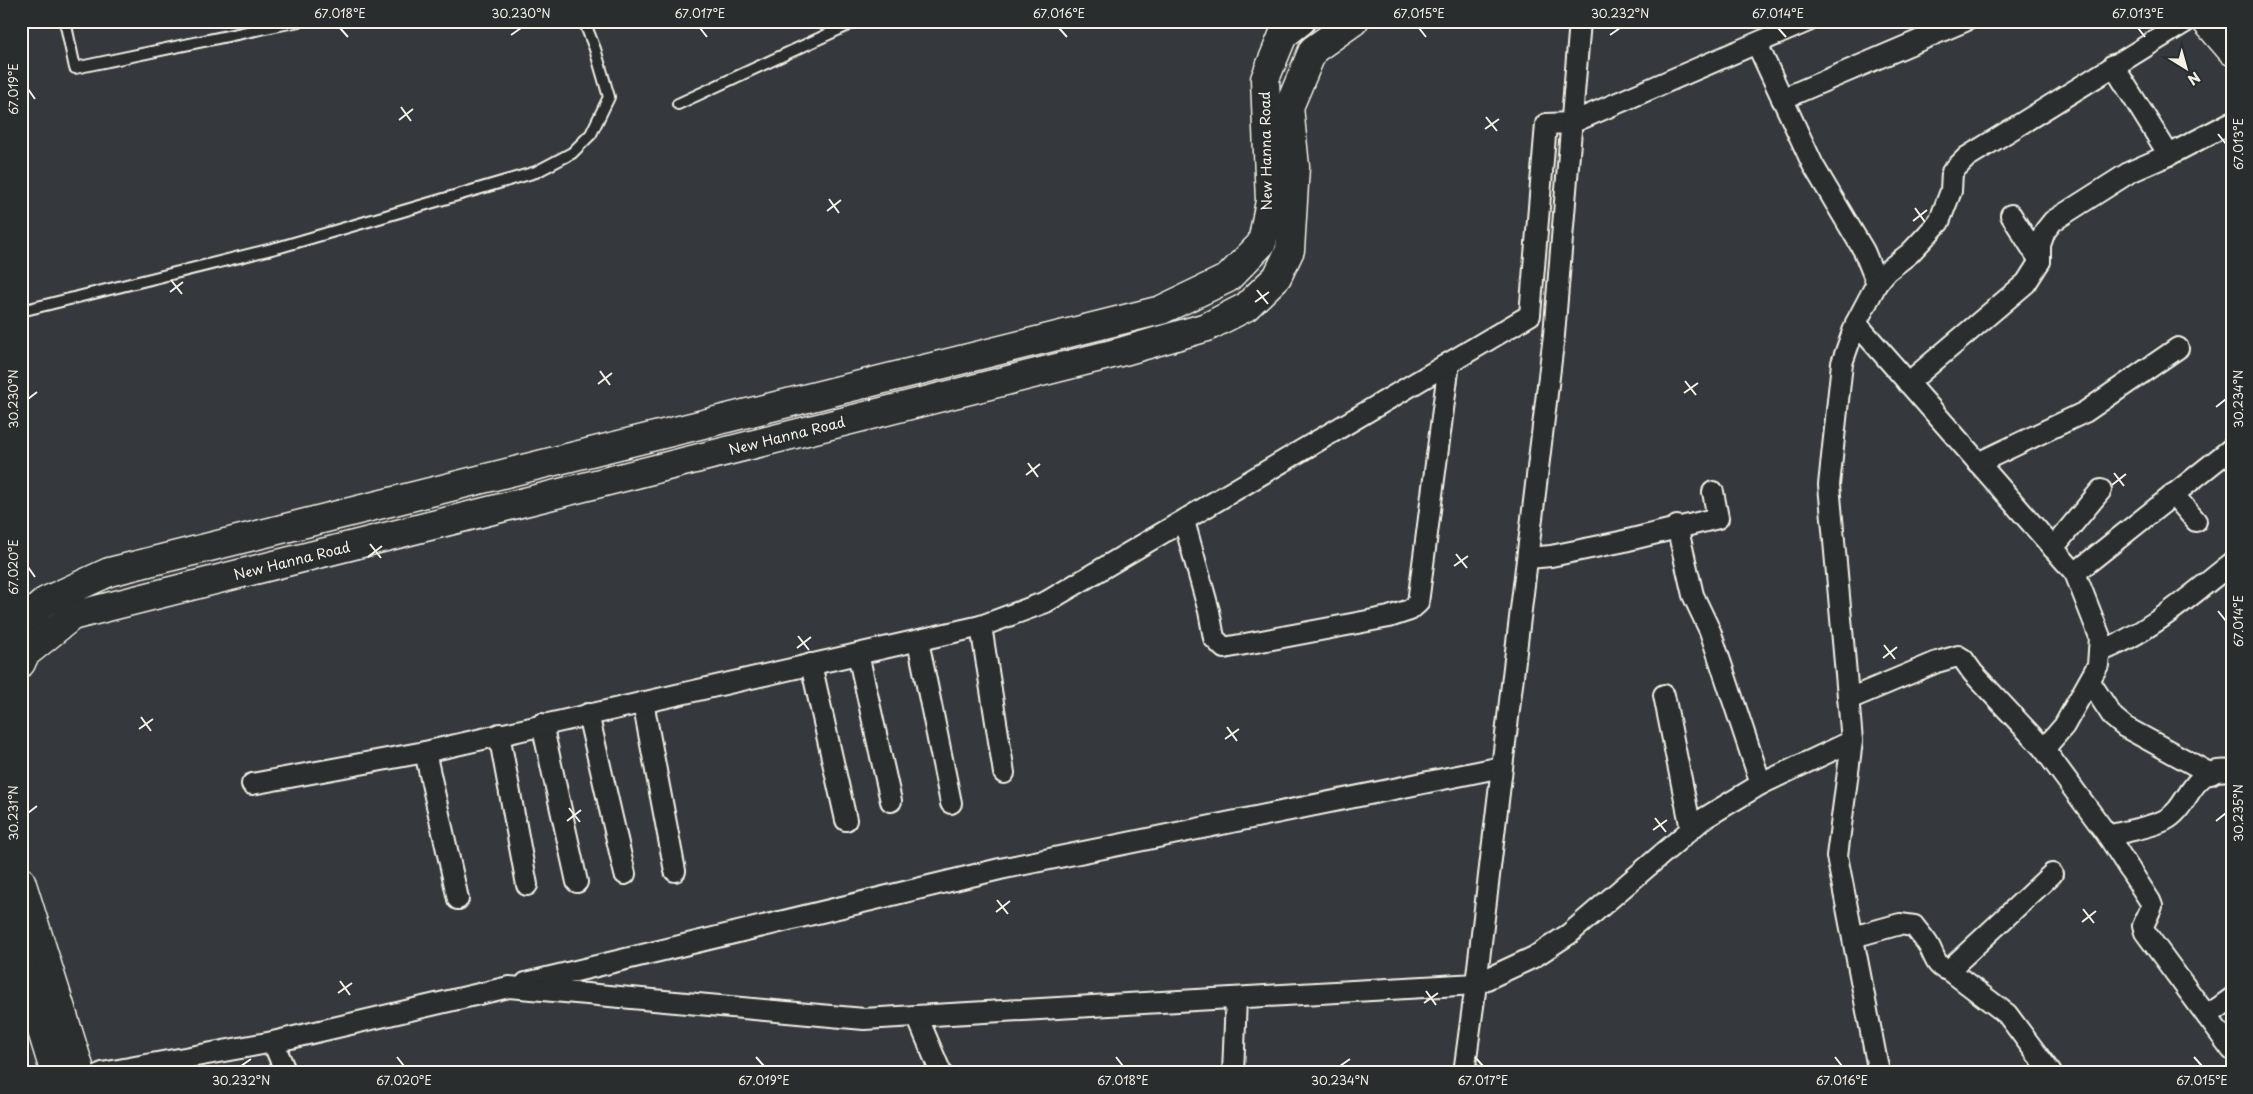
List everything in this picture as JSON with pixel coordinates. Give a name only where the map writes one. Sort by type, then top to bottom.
[{"type":"main road","name":"New Hanna Road","points":[[21,623],[46,601],[109,572],[1161,310],[1228,278],[1262,243],[1270,201],[1265,79],[1283,35],[1301,21]]},
{"type":"main road","name":"New Hanna Road","points":[[21,662],[25,654],[72,616],[1114,354],[1208,327],[1246,308],[1276,277],[1290,250],[1295,167],[1289,107],[1313,50],[1354,21]]},
{"type":"main road","points":[[2206,21],[2232,51]]},
{"type":"main road","points":[[21,881],[81,1073]]},
{"type":"main road","points":[[21,963],[55,1073]]},
{"type":"street","points":[[1470,1070],[1476,984],[1554,335],[1580,21]]},
{"type":"street","points":[[252,784],[426,752],[542,724],[918,641],[981,626],[1046,602],[1530,315],[1546,124],[1571,123],[1808,21]]},
{"type":"street","points":[[1782,99],[1965,21]]},
{"type":"street","points":[[1879,1073],[1837,856],[1852,741],[1829,485],[1842,363],[1856,324],[1877,283],[1887,271],[1910,254],[1939,222],[1951,191],[1952,172],[1966,157],[2186,21]]},
{"type":"street","points":[[1757,44],[1812,165],[1864,252],[1877,283]]},
{"type":"street","points":[[2113,65],[2169,156]]},
{"type":"street","points":[[1908,383],[2026,284],[2040,261],[2040,245],[2045,231],[2053,221],[2130,172],[2169,156],[2232,122]]},
{"type":"street","points":[[2010,215],[2040,261]]},
{"type":"street","points":[[1856,324],[2075,574],[2100,637],[2098,666],[2064,726],[2044,749]]},
{"type":"street","points":[[1978,463],[2085,412],[2178,348]]},
{"type":"street","points":[[1184,521],[1210,611],[1214,638],[1224,648],[1389,617],[1410,610],[1418,603],[1449,363]]},
{"type":"street","points":[[2075,574],[2232,448]]},
{"type":"street","points":[[2053,548],[2101,490]]},
{"type":"street","points":[[1528,558],[1551,556],[1620,542],[1677,526],[1718,518],[1712,492]]},
{"type":"street","points":[[2174,494],[2196,521]]},
{"type":"street","points":[[1677,526],[1693,595],[1710,631],[1761,784]]},
{"type":"street","points":[[2099,652],[2119,645],[2146,628],[2232,563]]},
{"type":"street","points":[[981,626],[1004,773]]},
{"type":"street","points":[[918,641],[952,803]]},
{"type":"street","points":[[858,654],[890,801]]},
{"type":"street","points":[[1848,699],[1937,662],[1958,656],[1964,659],[1973,673],[2044,749],[2108,836],[2152,906],[2143,926],[2145,932],[2232,1050]]},
{"type":"street","points":[[811,664],[846,820]]},
{"type":"street","points":[[2090,682],[2114,717],[2125,727],[2210,774]]},
{"type":"street","points":[[1664,695],[1691,829]]},
{"type":"street","points":[[642,702],[675,871]]},
{"type":"street","points":[[588,714],[625,874]]},
{"type":"street","points":[[542,724],[577,882]]},
{"type":"street","points":[[499,734],[528,885]]},
{"type":"street","points":[[509,987],[864,1019],[1476,984],[1534,957],[1569,934],[1703,819],[1761,784],[1852,741]]},
{"type":"street","points":[[426,752],[458,899]]},
{"type":"street","points":[[102,1073],[141,1070],[273,1042],[1000,869],[1502,767]]},
{"type":"street","points":[[2108,836],[2165,820],[2176,812],[2200,778],[2222,770],[2232,771]]},
{"type":"street","points":[[1949,970],[2052,874]]},
{"type":"street","points":[[1853,937],[1900,924],[1914,926],[1942,969],[1949,970],[2007,1014],[2052,1073]]},
{"type":"street","points":[[1233,1073],[1236,998]]},
{"type":"street","points":[[2207,1016],[2232,998]]},
{"type":"street","points":[[917,1016],[942,1073]]},
{"type":"street","points":[[273,1042],[286,1073]]},
{"type":"lane","points":[[65,21],[76,68],[299,21]]},
{"type":"lane","points":[[21,311],[280,247],[536,172],[572,153],[591,134],[609,97],[595,49],[584,21]]},
{"type":"lane","points":[[678,104],[857,21]]}]
